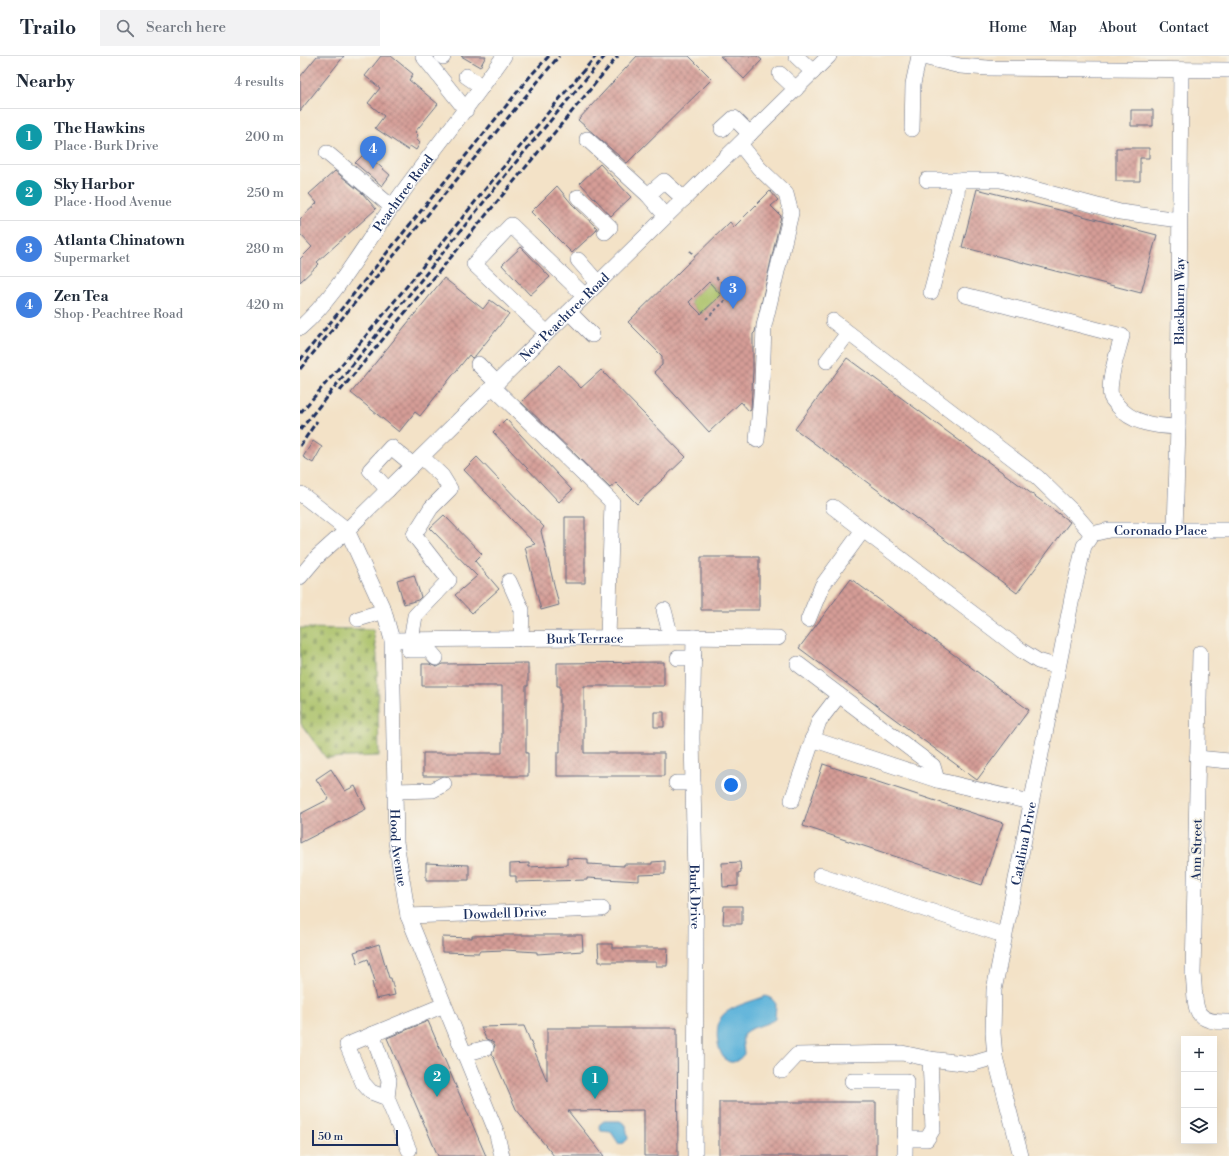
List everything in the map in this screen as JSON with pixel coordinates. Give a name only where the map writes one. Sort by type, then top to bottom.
[{"type":"street","name":"Peachtree Road","points":[[300,328],[318,311],[392,207],[466,110],[504,56]]},
{"type":"street","points":[[796,56],[813,72]]},
{"type":"street","points":[[912,129],[913,84],[919,56],[954,65],[988,68],[1181,70],[1208,63],[1229,70]]},
{"type":"street","points":[[425,57],[466,110]]},
{"type":"street","name":"New Peachtree Road","points":[[300,577],[317,557],[388,490],[826,58]]},
{"type":"street","name":"Blackburn Way","points":[[1175,531],[1178,427],[1181,70]]},
{"type":"street","points":[[780,74],[796,89]]},
{"type":"street","points":[[466,76],[482,87]]},
{"type":"street","points":[[722,129],[734,118],[759,168],[786,194],[791,213],[764,326],[762,384],[757,440]]},
{"type":"street","points":[[587,139],[648,195],[666,216]]},
{"type":"street","points":[[327,153],[392,207]]},
{"type":"street","points":[[927,180],[1002,180],[1120,212],[1179,220]]},
{"type":"street","points":[[931,292],[957,195],[958,180]]},
{"type":"street","points":[[648,195],[664,181],[684,199]]},
{"type":"street","points":[[578,197],[610,227],[605,232]]},
{"type":"street","points":[[548,333],[474,264],[511,225],[585,296]]},
{"type":"street","points":[[578,260],[598,283]]},
{"type":"street","points":[[964,295],[1122,336],[1111,384],[1111,398],[1121,410],[1133,419],[1156,426],[1178,427]]},
{"type":"street","points":[[569,312],[592,335]]},
{"type":"street","points":[[833,321],[1037,477],[1074,513],[1092,534]]},
{"type":"street","points":[[827,361],[848,333]]},
{"type":"street","points":[[478,364],[495,385],[612,502],[608,638]]},
{"type":"street","points":[[388,490],[370,470],[394,449],[442,476],[450,489],[431,508],[414,535],[449,580],[415,616],[411,640]]},
{"type":"street","points":[[300,495],[301,494],[347,530]]},
{"type":"street","points":[[833,507],[1022,651],[1038,661],[1058,667]]},
{"type":"street","name":"Hood Avenue","points":[[347,530],[384,611],[392,645],[388,773],[395,790],[396,842],[408,916],[496,1131],[502,1156]]},
{"type":"street","points":[[808,620],[822,586],[863,530]]},
{"type":"street","name":"Coronado Place","points":[[1092,534],[1108,530],[1229,530]]},
{"type":"street","name":"Catalina Drive","points":[[1021,1156],[995,1057],[993,1033],[994,990],[1003,935],[1084,546],[1092,534]]},
{"type":"street","points":[[317,557],[342,549],[356,551]]},
{"type":"street","points":[[509,581],[522,610],[521,639]]},
{"type":"street","points":[[664,610],[671,637]]},
{"type":"street","points":[[358,619],[384,611]]},
{"type":"street","name":"Burk Terrace","points":[[392,645],[411,640],[671,637],[778,638]]},
{"type":"street","name":"Burk Drive","points":[[694,637],[693,784],[696,922],[694,1156]]},
{"type":"street","points":[[392,645],[429,650],[436,658]]},
{"type":"street","name":"Ann Street","points":[[1200,653],[1193,974],[1198,1011],[1201,1018],[1212,1022],[1229,1022]]},
{"type":"street","points":[[678,658],[694,658]]},
{"type":"street","points":[[798,664],[933,766],[937,780]]},
{"type":"street","points":[[792,800],[819,721],[839,695]]},
{"type":"street","points":[[812,739],[937,780],[1030,802]]},
{"type":"street","points":[[1197,758],[1229,761]]},
{"type":"street","points":[[676,783],[693,784]]},
{"type":"street","points":[[395,790],[433,790],[444,784]]},
{"type":"street","points":[[820,875],[1003,935]]},
{"type":"street","name":"Dowdell Drive","points":[[408,916],[602,909]]},
{"type":"street","points":[[387,1098],[371,1092],[363,1083],[347,1045],[444,1005]]},
{"type":"street","points":[[372,1034],[389,1080],[387,1098],[409,1150]]},
{"type":"street","points":[[464,1054],[486,1048]]},
{"type":"street","points":[[782,1071],[797,1055],[902,1053],[930,1059],[971,1064],[995,1057]]},
{"type":"street","points":[[906,1139],[928,1139],[932,1129],[930,1059]]},
{"type":"street","points":[[852,1081],[906,1081],[905,1156]]},
{"type":"path","points":[[690,251],[695,256]]},
{"type":"path","points":[[706,319],[729,297],[729,290],[715,276]]},
{"type":"green space","points":[[709,282],[721,295],[701,314],[691,304],[691,300]]},
{"type":"green space","points":[[300,628],[373,629],[377,655],[379,756],[326,758],[301,724]]},
{"type":"water","points":[[766,996],[772,999],[776,1004],[775,1019],[746,1032],[743,1038],[744,1054],[736,1061],[729,1062],[723,1057],[717,1039],[720,1020],[725,1013],[734,1008]]},
{"type":"water","points":[[604,1121],[620,1121],[626,1125],[628,1139],[624,1143],[619,1144],[611,1132],[601,1131],[599,1125]]},
{"type":"building","points":[[317,56],[344,56],[300,111],[300,77]]},
{"type":"building","points":[[381,56],[391,56],[413,74],[409,80],[438,104],[415,132],[418,135],[416,139],[420,143],[416,150],[410,146],[408,150],[375,128],[384,116],[368,103],[380,88],[365,76]]},
{"type":"building","points":[[461,56],[486,56],[480,67]]},
{"type":"building","points":[[637,56],[689,56],[712,79],[627,163],[578,120]]},
{"type":"building","points":[[720,56],[757,56],[762,60],[744,79]]},
{"type":"building","points":[[1131,110],[1153,110],[1153,126],[1131,126]]},
{"type":"building","points":[[1116,148],[1149,148],[1149,158],[1140,158],[1140,181],[1116,181]]},
{"type":"building","points":[[365,153],[390,175],[382,186],[355,163]]},
{"type":"building","points":[[600,164],[631,197],[611,216],[580,183]]},
{"type":"building","points":[[335,171],[362,193],[376,209],[317,262],[319,264],[300,282],[300,259],[312,247],[300,234],[300,219],[317,203],[309,194]]},
{"type":"building","points":[[557,186],[572,204],[597,228],[596,231],[572,253],[531,212]]},
{"type":"building","points":[[977,189],[1157,235],[1141,293],[962,247]]},
{"type":"building","points":[[770,191],[778,200],[771,206],[781,216],[755,332],[753,334],[751,410],[749,411],[741,402],[709,432],[654,372],[662,365],[662,356],[628,322],[730,222],[734,227]],"holes":[[[709,282],[721,295],[701,314],[689,302]]]},
{"type":"building","points":[[521,247],[550,277],[530,295],[502,265]]},
{"type":"building","points":[[444,278],[483,309],[490,300],[509,314],[475,356],[472,358],[469,355],[420,416],[415,412],[399,432],[351,393]]},
{"type":"building","points":[[847,358],[1070,522],[1017,593],[795,429]]},
{"type":"building","points":[[559,365],[581,388],[601,370],[686,457],[637,504],[616,483],[610,488],[521,402]]},
{"type":"building","points":[[506,419],[572,490],[559,502],[493,432]]},
{"type":"building","points":[[313,441],[322,447],[313,463],[303,457]]},
{"type":"building","points":[[477,457],[544,527],[541,531],[559,605],[541,610],[525,547],[535,544],[464,470]]},
{"type":"building","points":[[444,515],[482,554],[475,561],[499,589],[472,613],[455,595],[477,576],[430,528]]},
{"type":"building","points":[[565,517],[585,517],[585,583],[565,583]]},
{"type":"building","points":[[701,557],[759,557],[759,610],[701,610]]},
{"type":"building","points":[[414,575],[421,597],[418,600],[404,604],[397,580]]},
{"type":"building","points":[[851,579],[1029,710],[977,780],[799,648]]},
{"type":"building","points":[[664,662],[664,686],[584,686],[584,753],[664,753],[664,776],[557,776],[557,753],[560,753],[560,686],[557,686],[557,663]]},
{"type":"building","points":[[528,663],[528,686],[526,686],[526,753],[528,753],[528,776],[423,776],[423,753],[502,753],[502,686],[422,686],[422,664],[429,664],[437,667],[443,664]]},
{"type":"building","points":[[654,712],[664,712],[664,727],[654,727]]},
{"type":"building","points":[[823,764],[1003,823],[982,885],[803,826]]},
{"type":"building","points":[[331,769],[345,791],[355,786],[366,809],[300,843],[300,814],[329,799],[316,779]]},
{"type":"building","points":[[567,858],[588,859],[588,864],[624,866],[624,864],[652,864],[652,862],[665,861],[665,874],[639,875],[639,881],[587,878],[587,880],[516,882],[516,876],[510,876],[510,864],[529,863],[529,867],[567,865]]},
{"type":"building","points":[[740,862],[741,872],[738,873],[738,886],[723,887],[722,863]]},
{"type":"building","points":[[426,863],[469,865],[469,880],[426,880]]},
{"type":"building","points":[[724,906],[742,906],[742,924],[723,924]]},
{"type":"building","points":[[582,935],[583,951],[537,954],[537,952],[505,950],[479,951],[479,953],[442,952],[442,937],[472,938],[472,936]]},
{"type":"building","points":[[379,944],[389,978],[391,978],[395,995],[376,999],[372,982],[375,981],[368,959],[358,963],[354,952]]},
{"type":"building","points":[[598,944],[612,944],[612,948],[668,948],[667,966],[656,966],[656,962],[599,962]]},
{"type":"building","points":[[428,1021],[486,1156],[438,1156],[387,1038]]},
{"type":"building","points":[[524,1026],[547,1081],[547,1028],[677,1028],[678,1156],[644,1156],[644,1110],[568,1111],[604,1156],[554,1156],[516,1109],[492,1054],[495,1045],[492,1041],[486,1039],[481,1027]]},
{"type":"building","points":[[719,1102],[876,1102],[876,1156],[719,1156]]},
{"type":"railway","points":[[300,360],[532,74],[549,56]]},
{"type":"railway","points":[[300,369],[559,56]]},
{"type":"railway","points":[[300,413],[375,325],[521,145],[596,56]]},
{"type":"railway","points":[[300,430],[529,146],[605,56]]},
{"type":"railway","points":[[340,391],[618,56]]},
{"type":"railway","points":[[300,446],[317,421]]},
{"type":"place","name":"Zen Tea","points":[[373,169]]},
{"type":"place","name":"Atlanta Chinatown","points":[[733,309]]},
{"type":"place","name":"Sky Harbor","points":[[437,1097]]},
{"type":"place","name":"The Hawkins","points":[[595,1099]]}]
